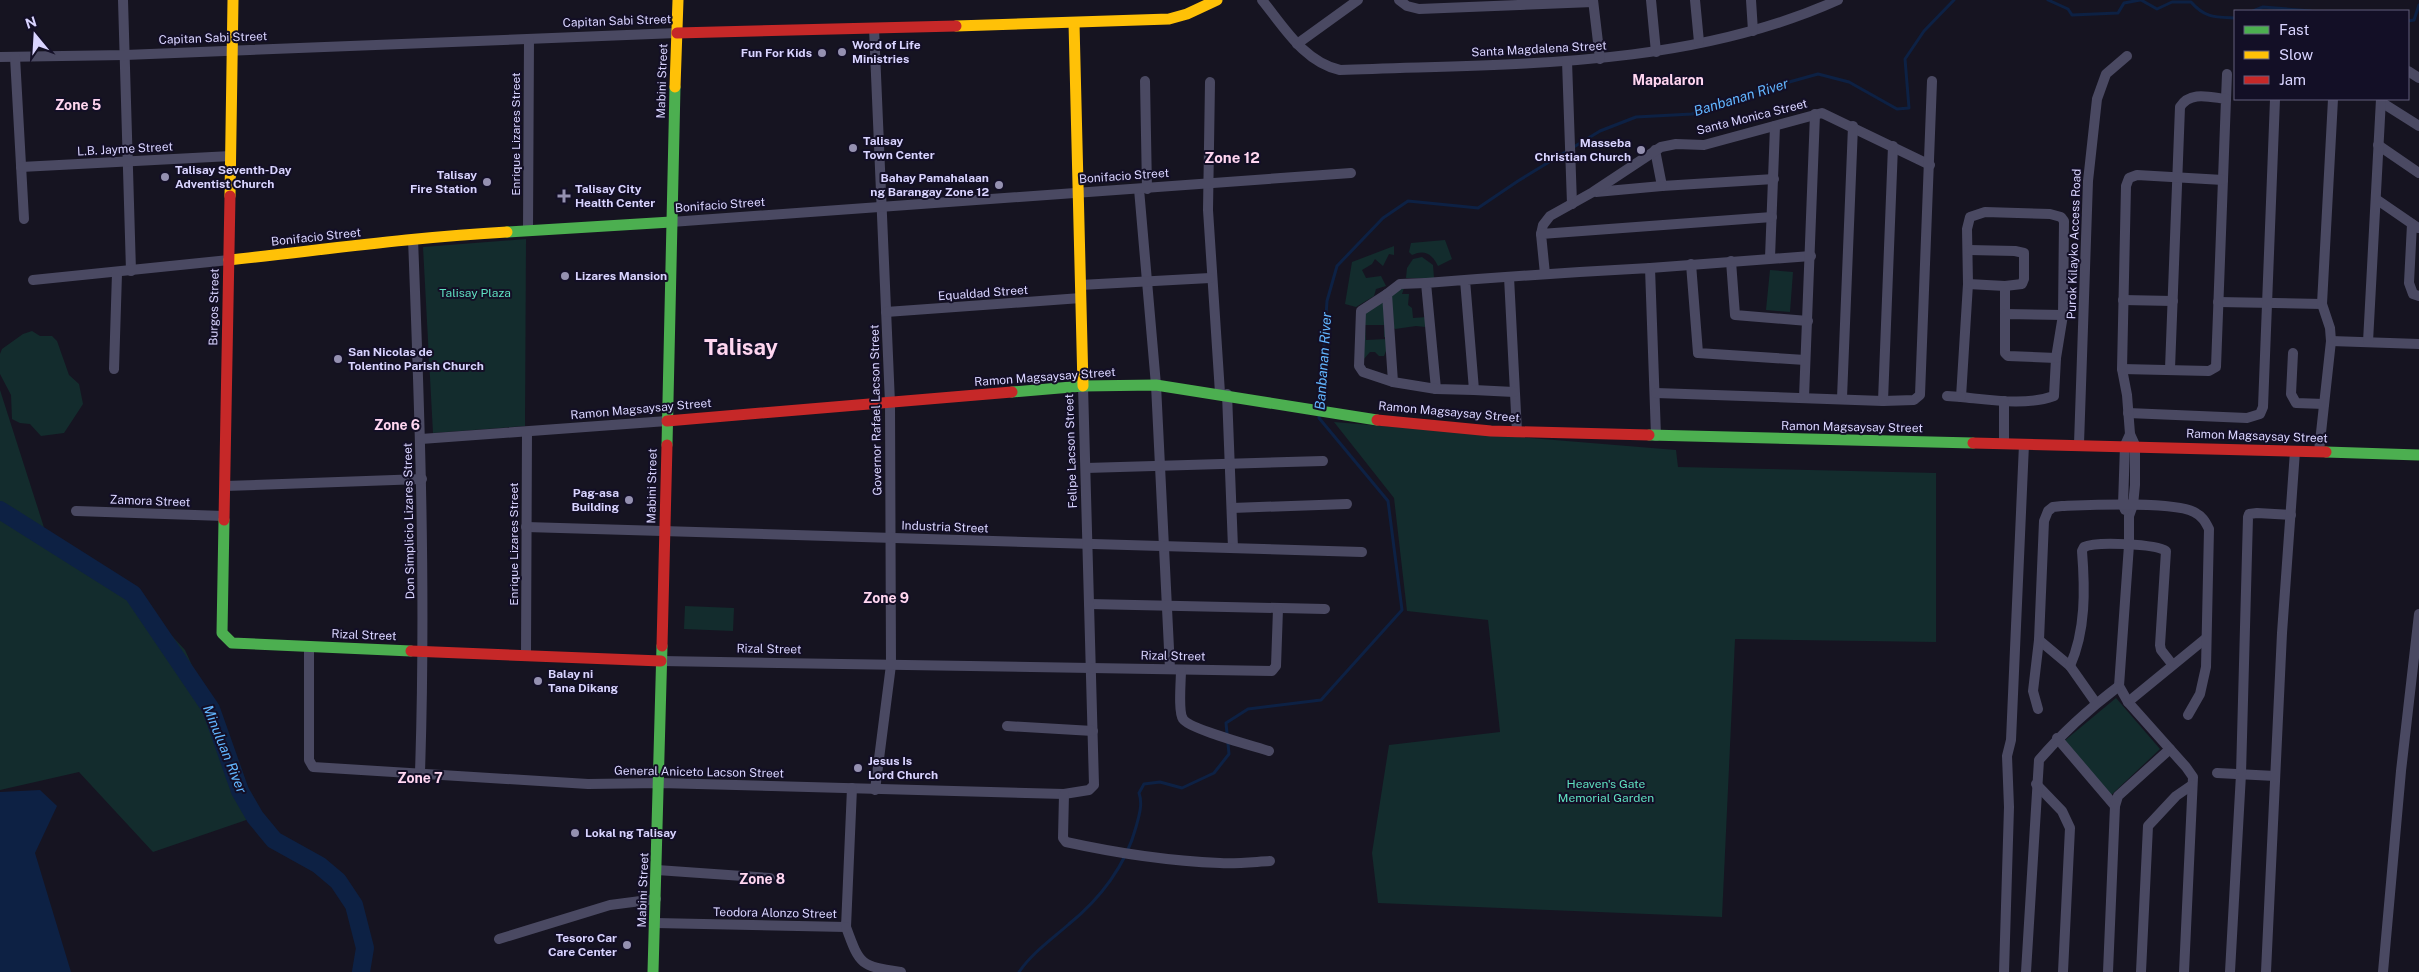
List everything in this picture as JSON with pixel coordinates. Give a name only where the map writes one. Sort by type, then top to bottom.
[{"type":"main road","name":"Burgos Street","points":[[222,615],[234,0]]},
{"type":"main road","name":"Mabini Street","points":[[654,972],[660,783],[671,222],[678,0]]},
{"type":"main road","name":"Capitan Sabi Street","points":[[677,33],[1074,24],[1169,19],[1187,14],[1217,0]]},
{"type":"main road","name":"Felipe Lacson Street","points":[[1074,24],[1083,386]]},
{"type":"main road","name":"Bonifacio Street","points":[[229,260],[413,239],[528,229],[671,222]]},
{"type":"main road","name":"Ramon Magsaysay Street","points":[[667,420],[1083,386],[1156,384],[1404,424],[1517,432],[2004,444],[2130,445],[2419,455]]},
{"type":"main road","name":"Rizal Street","points":[[222,615],[222,633],[232,643],[661,661]]},
{"type":"street","points":[[123,0],[131,271]]},
{"type":"street","name":"Santa Magdalena Street","points":[[1262,0],[1297,44],[1317,62],[1340,70],[1600,60],[1656,52],[1753,31],[1811,12],[1838,0]]},
{"type":"street","points":[[1297,44],[1358,0]]},
{"type":"street","points":[[1399,0],[1407,6],[1418,9],[1535,2],[1593,1],[1600,60]]},
{"type":"street","points":[[1651,0],[1656,52]]},
{"type":"street","points":[[1695,0],[1699,42]]},
{"type":"street","points":[[1751,0],[1753,31]]},
{"type":"street","name":"Governor Rafael Lacson Street","points":[[874,28],[890,403],[891,665],[875,790]]},
{"type":"street","name":"Capitan Sabi Street","points":[[0,57],[125,55],[677,33]]},
{"type":"street","name":"Enrique Lizares Street","points":[[528,229],[529,39]]},
{"type":"street","name":"Purok Kilayko Access Road","points":[[2079,444],[2088,181],[2097,100],[2106,74],[2127,56]]},
{"type":"street","points":[[15,57],[24,219]]},
{"type":"street","points":[[1568,61],[1572,204]]},
{"type":"street","points":[[2122,369],[2209,371],[2216,367],[2227,74]]},
{"type":"street","points":[[1656,393],[1842,398],[1883,401],[1914,400],[1920,395],[1922,387],[1932,80]]},
{"type":"street","points":[[1145,81],[1143,189],[1145,283],[1156,384],[1170,669]]},
{"type":"street","points":[[1210,82],[1208,183],[1210,278],[1230,464],[1233,548]]},
{"type":"street","points":[[2170,370],[2180,107],[2184,100],[2192,96],[2226,99]]},
{"type":"street","points":[[2128,413],[2247,418],[2260,414],[2265,396],[2266,304],[2275,100]]},
{"type":"street","points":[[2318,451],[2331,341],[2330,328],[2322,304],[2333,100]]},
{"type":"street","points":[[2381,100],[2419,126]]},
{"type":"street","points":[[2368,342],[2381,100]]},
{"type":"street","name":"Santa Monica Street","points":[[1541,234],[1546,220],[1593,192],[1655,150],[1676,144],[1704,145],[1815,114],[1822,113],[1832,116],[1930,164]]},
{"type":"street","points":[[1804,398],[1815,114]]},
{"type":"street","points":[[1770,258],[1775,126]]},
{"type":"street","points":[[1842,398],[1853,126]]},
{"type":"street","points":[[2378,145],[2419,173]]},
{"type":"street","points":[[1883,401],[1892,146]]},
{"type":"street","points":[[1655,150],[1662,186]]},
{"type":"street","name":"L.B. Jayme Street","points":[[21,167],[231,156]]},
{"type":"street","name":"Bonifacio Street","points":[[671,222],[1351,173]]},
{"type":"street","points":[[2184,972],[2192,785],[2190,772],[2128,702],[2119,686],[2129,545],[2130,434],[2122,369],[2125,195],[2130,178],[2138,175],[2223,180]]},
{"type":"street","points":[[1593,192],[1774,179]]},
{"type":"street","points":[[2376,199],[2416,226],[2409,283],[2413,294],[2419,296]]},
{"type":"street","points":[[1947,396],[2004,401],[2041,400],[2054,396],[2056,358],[2063,315],[2064,227],[2061,217],[2050,214],[1985,212],[1970,217],[1968,224],[1968,284],[1961,397]]},
{"type":"street","points":[[1545,274],[1541,234],[1772,217]]},
{"type":"street","name":"Don Simplicio Lizares Street","points":[[413,239],[422,479],[424,651],[420,772]]},
{"type":"street","points":[[1968,284],[2005,286],[2022,284],[2024,279],[2024,253],[2016,251],[1969,250]]},
{"type":"street","points":[[1514,392],[1436,389],[1393,382],[1363,372],[1359,366],[1360,311],[1400,284],[1811,256]]},
{"type":"street","name":"Bonifacio Street","points":[[32,280],[117,273],[229,260]]},
{"type":"street","points":[[1731,261],[1735,314],[1808,321]]},
{"type":"street","points":[[1691,264],[1698,353],[1805,360]]},
{"type":"street","points":[[1650,268],[1656,393],[1656,436]]},
{"type":"street","points":[[114,369],[117,273]]},
{"type":"street","points":[[1509,277],[1517,432]]},
{"type":"street","points":[[1080,285],[1210,278]]},
{"type":"street","points":[[1464,280],[1474,390]]},
{"type":"street","points":[[1426,283],[1436,389]]},
{"type":"street","points":[[2005,286],[2004,353],[2008,356],[2056,358]]},
{"type":"street","points":[[1387,294],[1393,382]]},
{"type":"street","name":"Equaldad Street","points":[[886,312],[1081,298]]},
{"type":"street","points":[[2123,300],[2173,301]]},
{"type":"street","points":[[2218,302],[2322,304]]},
{"type":"street","points":[[2005,314],[2063,315]]},
{"type":"street","points":[[2331,341],[2419,344]]},
{"type":"street","points":[[2293,353],[2291,394],[2293,400],[2296,403],[2324,404]]},
{"type":"street","name":"Felipe Lacson Street","points":[[1083,386],[1093,731],[1092,788]]},
{"type":"street","points":[[2004,401],[2004,444]]},
{"type":"street","name":"Ramon Magsaysay Street","points":[[421,439],[667,420]]},
{"type":"street","name":"Enrique Lizares Street","points":[[526,655],[527,432]]},
{"type":"street","points":[[2004,972],[2009,808],[2007,756],[2011,740],[2024,444]]},
{"type":"street","points":[[2266,972],[2282,633],[2295,451]]},
{"type":"street","points":[[1086,468],[1323,461]]},
{"type":"street","points":[[224,486],[422,479]]},
{"type":"street","points":[[1232,508],[1347,504]]},
{"type":"street","points":[[2038,709],[2033,691],[2039,640],[2044,521],[2048,511],[2053,507],[2062,506],[2128,505],[2185,509],[2193,512],[2204,520],[2209,536],[2204,639],[2206,667],[2200,694],[2188,715]]},
{"type":"street","name":"Zamora Street","points":[[76,511],[224,516]]},
{"type":"street","points":[[2230,972],[2241,774],[2248,517],[2252,513],[2291,515]]},
{"type":"street","name":"Industria Street","points":[[526,527],[1362,552]]},
{"type":"street","points":[[2070,666],[2076,652],[2083,605],[2082,551],[2088,545],[2152,546],[2166,551],[2160,645],[2172,664]]},
{"type":"street","points":[[1089,604],[1325,609]]},
{"type":"street","name":"Rizal Street","points":[[661,661],[1272,671],[1275,669],[1278,609]]},
{"type":"street","points":[[2382,972],[2419,614]]},
{"type":"street","points":[[2128,702],[2204,639]]},
{"type":"street","points":[[2039,640],[2070,666],[2096,703]]},
{"type":"street","name":"General Aniceto Lacson Street","points":[[309,646],[308,760],[313,767],[420,772],[588,784],[660,783],[1064,794],[1092,788]]},
{"type":"street","points":[[1181,670],[1182,719],[1199,729],[1269,751]]},
{"type":"street","points":[[2026,972],[2036,784],[2039,760],[2057,738],[2096,703],[2119,686]]},
{"type":"street","points":[[1007,726],[1093,731]]},
{"type":"street","points":[[2057,738],[2115,806]]},
{"type":"street","points":[[2108,972],[2115,806],[2118,796],[2170,749]]},
{"type":"street","points":[[2217,773],[2275,776]]},
{"type":"street","points":[[2036,784],[2062,811],[2070,828],[2063,972]]},
{"type":"street","points":[[2142,972],[2148,826],[2176,796],[2192,785]]},
{"type":"street","name":"Teodora Alonzo Street","points":[[655,922],[846,927],[852,788]]},
{"type":"street","points":[[1064,794],[1064,841],[1130,854],[1220,863],[1270,861]]},
{"type":"street","points":[[657,870],[770,878]]},
{"type":"street","points":[[499,939],[610,905],[656,899]]},
{"type":"street","points":[[846,927],[857,953],[870,967],[901,972]]},
{"type":"green space","name":"Talisay Plaza","points":[[526,239],[525,426],[433,433],[423,247]]},
{"type":"green space","points":[[1445,240],[1452,259],[1438,266],[1428,254],[1421,252],[1412,255],[1409,252],[1411,243]]},
{"type":"green space","points":[[1394,246],[1394,255],[1389,254],[1383,266],[1375,259],[1372,264],[1362,270],[1366,278],[1381,276],[1386,286],[1376,289],[1374,296],[1356,307],[1345,304],[1352,262]]},
{"type":"green space","points":[[1422,257],[1433,265],[1434,278],[1406,278],[1407,268],[1413,259]]},
{"type":"green space","points":[[1770,270],[1793,272],[1790,312],[1766,310]]},
{"type":"green space","points":[[1398,287],[1404,288],[1402,294],[1409,294],[1408,305],[1412,308],[1413,318],[1427,317],[1426,327],[1416,326],[1395,329],[1391,325],[1389,294]]},
{"type":"green space","points":[[1385,301],[1388,338],[1384,337],[1384,325],[1365,325],[1366,340],[1387,339],[1386,351],[1384,356],[1370,352],[1363,360],[1362,311]]},
{"type":"green space","points":[[32,331],[40,336],[52,336],[57,341],[69,375],[79,384],[83,404],[64,433],[41,436],[30,424],[20,423],[12,419],[11,395],[0,374],[0,354],[2,349],[23,334]]},
{"type":"green space","points":[[0,390],[48,540],[133,594],[185,650],[219,725],[255,817],[153,852],[79,772],[0,790]]},
{"type":"green space","name":"Heaven's Gate Memorial Garden","points":[[1334,422],[1676,450],[1678,467],[1936,473],[1936,642],[1735,639],[1722,917],[1378,903],[1372,853],[1389,745],[1500,732],[1488,620],[1407,611],[1394,498]]},
{"type":"green space","points":[[685,606],[734,608],[733,631],[684,629]]},
{"type":"green space","points":[[2116,698],[2160,749],[2109,797],[2063,742]]},
{"type":"water","points":[[40,790],[57,806],[35,853],[71,972],[0,972],[0,792]]},
{"type":"waterway","name":"Banbanan River","points":[[1320,406],[1327,301],[1337,266],[1383,218],[1408,201],[1478,208],[1600,131],[1636,117],[1692,114],[1728,99],[1818,74],[1849,82],[1897,109],[1909,108],[1905,59],[1924,31],[1954,0]]},
{"type":"waterway","name":"Banbanan River","points":[[2048,0],[2068,9],[2072,15],[2118,13],[2124,3],[2140,0]]},
{"type":"waterway","name":"Banbanan River","points":[[2141,0],[2157,9],[2172,2],[2191,2],[2201,11],[2211,16],[2234,18]]},
{"type":"waterway","name":"Banbanan River","points":[[2409,21],[2414,20],[2419,5]]},
{"type":"waterway","name":"Banbanan River","points":[[2256,10],[2263,7],[2299,10]]},
{"type":"waterway","name":"Banbanan River","points":[[1019,972],[1036,952],[1091,904],[1119,868],[1132,841],[1140,810],[1141,801],[1139,793],[1144,784],[1160,782],[1182,788],[1214,773],[1229,754],[1226,723],[1248,709],[1321,700],[1402,610],[1388,501],[1319,418],[1319,415]]},
{"type":"waterway","name":"Minuluan River","points":[[0,510],[133,594],[211,709],[240,791],[255,817],[274,840],[319,865],[338,881],[354,905],[365,948],[361,972]]},
{"type":"traffic: fast","points":[[667,445],[675,87]]},
{"type":"traffic: fast","points":[[507,232],[671,222]]},
{"type":"traffic: fast","points":[[1012,392],[1083,386],[1156,385],[1377,420]]},
{"type":"traffic: fast","points":[[1649,435],[1973,443]]},
{"type":"traffic: fast","points":[[2326,452],[2419,455]]},
{"type":"traffic: fast","points":[[224,520],[222,633],[232,643],[411,651]]},
{"type":"traffic: fast","points":[[653,972],[662,646]]},
{"type":"traffic: slow","points":[[230,196],[233,0]]},
{"type":"traffic: slow","points":[[675,87],[678,0]]},
{"type":"traffic: slow","points":[[956,26],[1169,19],[1187,14],[1217,0]]},
{"type":"traffic: slow","points":[[1074,23],[1083,386]]},
{"type":"traffic: slow","points":[[229,260],[403,240],[507,232]]},
{"type":"traffic: jam","points":[[677,33],[956,26]]},
{"type":"traffic: jam","points":[[224,520],[230,196]]},
{"type":"traffic: jam","points":[[667,421],[1012,392]]},
{"type":"traffic: jam","points":[[1377,420],[1491,431],[1649,435]]},
{"type":"traffic: jam","points":[[1973,443],[2326,452]]},
{"type":"traffic: jam","points":[[662,646],[667,445]]},
{"type":"traffic: jam","points":[[411,651],[661,661]]},
{"type":"place","name":"Word of Life Ministries","points":[[842,52]]},
{"type":"place","name":"Fun For Kids","points":[[822,53]]},
{"type":"place","name":"Talisay Town Center","points":[[853,148]]},
{"type":"place","name":"Masseba Christian Church","points":[[1641,150]]},
{"type":"place","name":"Talisay Seventh-Day Adventist Church","points":[[165,177]]},
{"type":"place","name":"Talisay Fire Station","points":[[487,182]]},
{"type":"place","name":"Bahay Pamahalaan ng Barangay Zone 12","points":[[999,185]]},
{"type":"place","name":"Talisay City Health Center","points":[[564,196]]},
{"type":"place","name":"Lizares Mansion","points":[[565,276]]},
{"type":"place","name":"San Nicolas de Tolentino Parish Church","points":[[338,359]]},
{"type":"place","name":"Pag-asa Building","points":[[629,500]]},
{"type":"place","name":"Balay ni Tana Dikang","points":[[538,681]]},
{"type":"place","name":"Jesus Is Lord Church","points":[[858,768]]},
{"type":"place","name":"Lokal ng Talisay","points":[[575,833]]},
{"type":"place","name":"Tesoro Car Care Center","points":[[627,945]]},
{"type":"district","name":"Mapalaron","points":[[1668,80]]},
{"type":"district","name":"Zone 5","points":[[78,105]]},
{"type":"district","name":"Zone 12","points":[[1232,158]]},
{"type":"district","name":"Talisay","points":[[741,347]]},
{"type":"district","name":"Zone 6","points":[[397,425]]},
{"type":"district","name":"Zone 9","points":[[886,598]]},
{"type":"district","name":"Zone 7","points":[[420,778]]},
{"type":"district","name":"Zone 8","points":[[762,879]]}]
